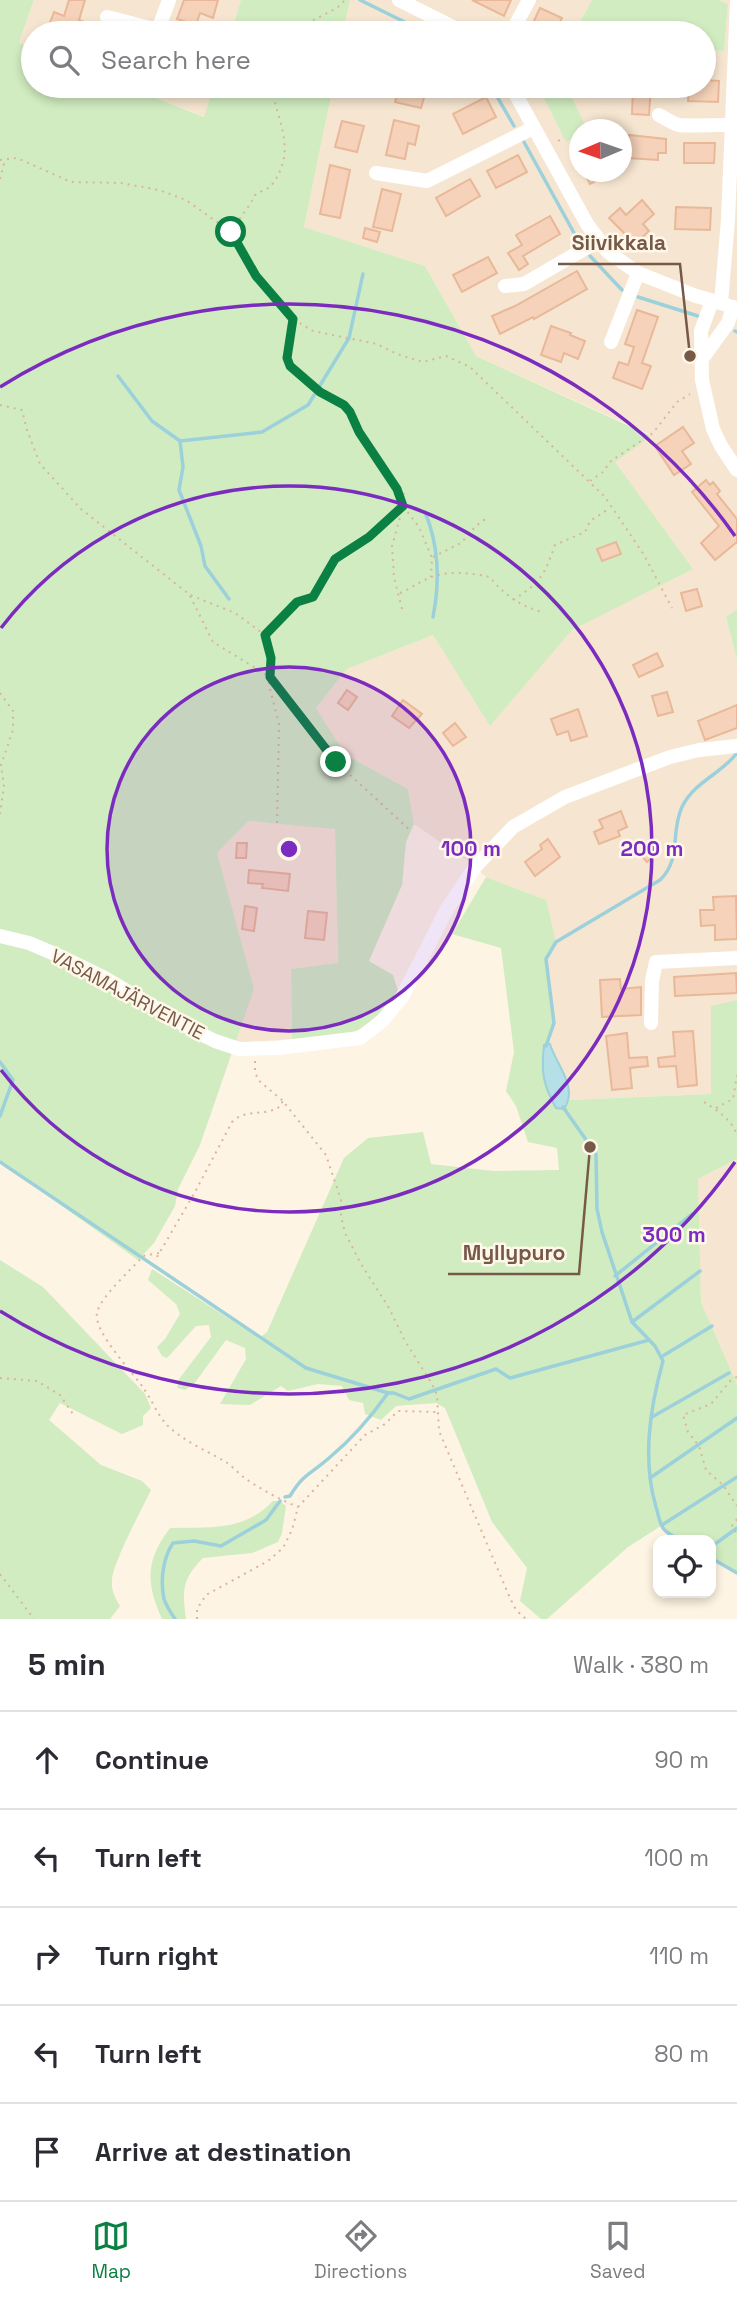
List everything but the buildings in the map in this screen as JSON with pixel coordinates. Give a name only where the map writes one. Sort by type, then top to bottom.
[{"type":"street","points":[[161,21],[169,0]]},
{"type":"street","points":[[398,0],[440,21]]},
{"type":"street","points":[[518,21],[529,0]]},
{"type":"street","points":[[702,359],[728,323],[726,305],[733,221],[737,0]]},
{"type":"street","points":[[107,18],[120,21]]},
{"type":"street","points":[[517,98],[598,241],[615,258],[638,273],[726,305]]},
{"type":"street","points":[[659,115],[680,125],[734,125]]},
{"type":"street","points":[[376,173],[427,181],[533,128]]},
{"type":"street","points":[[505,286],[524,284],[598,241]]},
{"type":"street","points":[[611,342],[638,273]]},
{"type":"street","points":[[726,305],[701,331],[702,359],[705,393],[713,429],[737,470]]},
{"type":"street","name":"VASAMAJÄRVENTIE","points":[[0,936],[29,943],[64,958],[103,977],[215,1041],[239,1049],[256,1050],[360,1038],[382,1021],[402,997],[447,909],[475,867],[513,827],[565,797],[670,757],[699,750],[733,747]]},
{"type":"street","points":[[651,1023],[652,981],[656,962],[737,958]]},
{"type":"path","points":[[312,21],[337,8],[345,0]]},
{"type":"path","points":[[231,232],[255,195],[270,187],[282,164],[286,150],[283,127],[274,98]]},
{"type":"path","points":[[0,160],[17,158],[71,182],[121,183],[159,190],[186,200],[231,232],[256,276],[293,319],[313,331],[377,344],[423,362],[446,356],[470,367],[605,497],[644,555],[672,608]]},
{"type":"path","points":[[0,179],[6,159]]},
{"type":"path","points":[[293,319],[287,358],[290,366],[320,392],[344,405],[350,412],[359,432],[397,489],[403,506],[419,527],[432,558],[431,577]]},
{"type":"path","points":[[589,481],[603,472],[611,461],[653,433],[677,402],[690,393],[705,393]]},
{"type":"path","points":[[0,405],[22,410],[40,464],[80,509],[190,595],[235,613],[265,635],[271,658],[269,685],[279,724],[276,823]]},
{"type":"path","points":[[402,609],[394,577],[392,545],[404,493]]},
{"type":"path","points":[[265,635],[297,602],[313,597],[335,559],[369,537],[403,506]]},
{"type":"path","points":[[513,600],[536,586],[555,545],[585,532],[590,521],[611,508]]},
{"type":"path","points":[[432,558],[461,542],[488,517]]},
{"type":"path","points":[[400,593],[431,577],[475,574],[490,577],[513,600],[542,612]]},
{"type":"path","points":[[190,595],[213,642],[270,677],[336,762],[411,831]]},
{"type":"path","points":[[0,693],[13,710],[13,730],[1,765],[4,786],[0,814]]},
{"type":"path","points":[[256,1050],[255,1072],[258,1080],[282,1100],[326,1155],[341,1200],[345,1233],[360,1264],[389,1308],[405,1341],[432,1384],[437,1395],[439,1431],[510,1598],[516,1610],[526,1619]]},
{"type":"path","points":[[716,1108],[733,1099],[737,1075]]},
{"type":"path","points":[[157,1257],[232,1122],[239,1115],[251,1111],[272,1111],[282,1104],[282,1100]]},
{"type":"path","points":[[704,1102],[716,1108],[734,1126],[737,1135]]},
{"type":"path","points":[[159,1253],[143,1256],[120,1278],[99,1308],[96,1315],[98,1324],[108,1342],[144,1387],[167,1425],[246,1479],[298,1507]]},
{"type":"path","points":[[737,1377],[731,1380],[710,1404],[683,1415],[688,1432],[698,1445],[706,1470],[723,1486],[737,1506]]},
{"type":"path","points":[[0,1378],[37,1381],[60,1395],[73,1414]]},
{"type":"path","points":[[197,1619],[197,1609],[206,1595],[268,1561],[283,1548],[292,1530],[298,1507],[365,1435],[385,1424],[398,1411],[438,1412]]},
{"type":"path","points":[[735,1532],[737,1519]]},
{"type":"path","points":[[0,1574],[34,1619]]},
{"type":"shaded area","points":[[34,0],[241,0],[235,21],[27,21]]},
{"type":"shaded area","points":[[350,0],[592,0],[581,21],[346,21]]},
{"type":"shaded area","points":[[719,0],[737,0],[737,609],[726,617],[737,660],[737,1000],[711,1007],[712,1094],[569,1100],[568,1083],[560,1071],[550,1044],[547,1043],[554,1023],[546,959],[546,900],[486,877],[468,861],[414,824],[408,789],[346,755],[316,708],[347,669],[433,635],[490,725],[572,630],[692,568],[614,462],[651,435],[476,356],[425,266],[304,227],[331,98],[716,98],[716,51],[724,51],[728,4]]},
{"type":"shaded area","points":[[157,98],[211,98],[205,117]]},
{"type":"shaded area","points":[[248,821],[335,828],[338,964],[291,969],[292,1039],[235,1043],[216,853]]},
{"type":"shaded area","points":[[737,1159],[737,1384],[701,1302],[698,1179]]},
{"type":"green space","points":[[0,0],[34,0],[27,21],[21,21],[21,98],[156,98],[204,117],[210,98],[331,98],[304,227],[425,266],[476,356],[651,436],[615,462],[693,569],[572,630],[490,726],[433,635],[347,669],[316,708],[346,755],[408,789],[414,824],[406,842],[402,885],[369,961],[393,975],[398,991],[374,1018],[353,1032],[341,1036],[292,1039],[291,969],[338,963],[335,829],[248,821],[217,853],[254,989],[200,1145],[178,1189],[175,1206],[154,1243],[138,1260],[0,1162]]},
{"type":"green space","points":[[241,0],[350,0],[346,21],[235,21]]},
{"type":"green space","points":[[592,0],[719,0],[728,4],[724,51],[716,51],[716,21],[581,21]]},
{"type":"green space","points":[[544,98],[572,98],[582,119],[569,119],[569,140],[566,142]]},
{"type":"green space","points":[[737,609],[737,660],[726,617]]},
{"type":"green space","points":[[486,877],[546,900],[556,942],[546,959],[554,1023],[544,1045],[567,1105],[569,1100],[711,1094],[711,1006],[737,1000],[737,1159],[698,1179],[701,1302],[737,1384],[737,1573],[716,1561],[716,1535],[671,1535],[661,1526],[628,1547],[547,1619],[541,1619],[520,1601],[527,1568],[492,1522],[445,1408],[436,1403],[396,1406],[381,1420],[365,1414],[363,1403],[349,1400],[342,1386],[318,1384],[288,1391],[281,1386],[250,1405],[220,1404],[246,1359],[245,1348],[226,1340],[194,1384],[185,1390],[177,1388],[179,1379],[211,1337],[209,1325],[196,1326],[167,1358],[162,1356],[157,1347],[180,1314],[176,1304],[148,1280],[152,1269],[259,1338],[267,1332],[344,1158],[368,1138],[423,1132],[431,1164],[494,1171],[559,1170],[557,1148],[528,1142],[516,1106],[506,1091],[514,1052],[501,948],[452,934]]},
{"type":"green space","points":[[0,1260],[43,1287],[145,1394],[151,1408],[143,1416],[143,1425],[122,1434],[60,1403],[49,1420],[101,1465],[142,1481],[151,1490],[122,1549],[114,1572],[112,1587],[120,1606],[110,1619],[0,1619]]},
{"type":"green space","points":[[273,1501],[280,1501],[286,1506],[278,1542],[252,1553],[203,1558],[191,1572],[185,1586],[186,1619],[162,1619],[153,1594],[151,1572],[156,1551],[170,1528],[238,1523],[262,1511]]},
{"type":"water","points":[[550,1044],[568,1084],[568,1101],[564,1109],[556,1108],[544,1078],[544,1045]]},
{"type":"waterway","points":[[360,0],[403,21]]},
{"type":"waterway","points":[[498,98],[514,126]]},
{"type":"waterway","points":[[524,142],[579,242]]},
{"type":"waterway","points":[[590,256],[622,290]]},
{"type":"waterway","points":[[118,376],[152,421],[180,441],[262,432],[308,405],[349,338],[363,274]]},
{"type":"waterway","points":[[638,297],[698,316]]},
{"type":"waterway","points":[[180,441],[183,467],[179,490],[201,546],[205,566],[229,599]]},
{"type":"waterway","points":[[425,512],[437,564],[433,617]]},
{"type":"waterway","points":[[546,1046],[554,1023],[546,959],[556,942],[660,880],[671,863],[679,816],[687,798],[737,753]]},
{"type":"waterway","points":[[0,1062],[13,1080],[0,1116]]},
{"type":"waterway","points":[[563,1107],[596,1154],[597,1209],[632,1322],[655,1346],[663,1361],[651,1415],[649,1471],[659,1518],[666,1532],[671,1535]]},
{"type":"waterway","points":[[0,1162],[306,1368],[388,1393]]},
{"type":"waterway","points":[[615,1276],[692,1214]]},
{"type":"waterway","points":[[632,1322],[700,1271]]},
{"type":"waterway","points":[[661,1357],[712,1326]]},
{"type":"waterway","points":[[285,1497],[290,1496],[304,1478],[353,1435],[388,1393],[409,1399],[496,1369],[510,1378],[649,1340]]},
{"type":"waterway","points":[[652,1417],[729,1373]]},
{"type":"waterway","points":[[650,1478],[737,1418]]},
{"type":"waterway","points":[[662,1525],[737,1477]]},
{"type":"waterway","points":[[175,1619],[164,1599],[162,1584],[163,1569],[173,1543],[194,1541],[221,1546],[266,1520],[280,1501]]},
{"type":"waterway","points":[[716,1543],[737,1528]]},
{"type":"waterway","points":[[716,1561],[737,1573]]},
{"type":"place","name":"Siivikkala","points":[[690,356]]},
{"type":"place","name":"Myllypuro","points":[[590,1147]]},
{"type":"route","points":[[231,232],[256,276],[293,319],[287,358],[290,366],[329,399],[344,405],[350,412],[359,432],[397,489],[403,506],[369,537],[335,559],[313,597],[297,602],[265,635],[271,658],[270,677],[336,762]]}]
